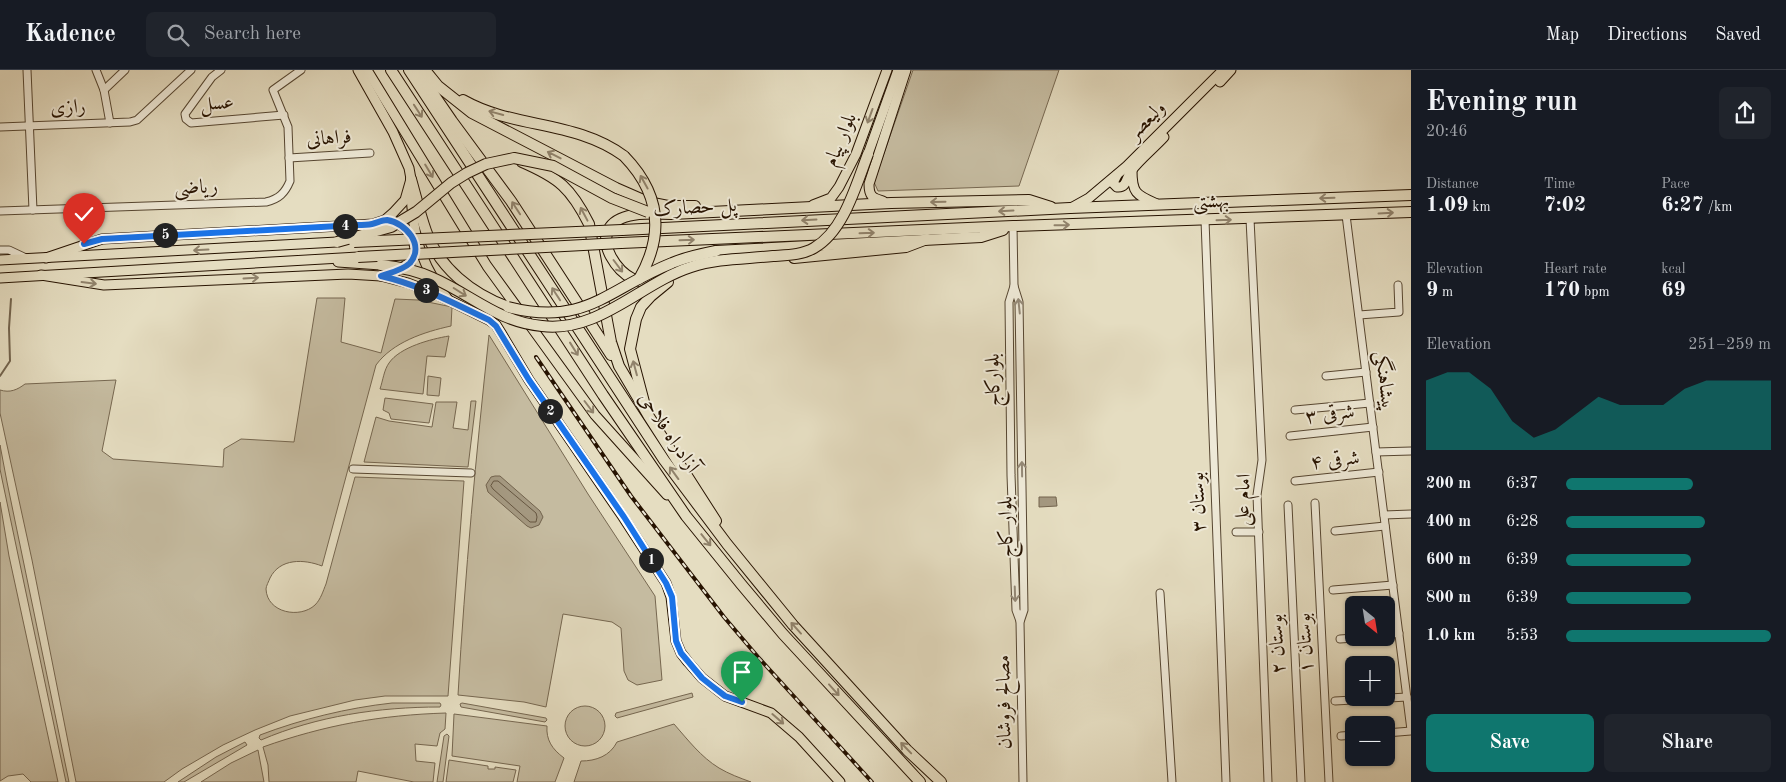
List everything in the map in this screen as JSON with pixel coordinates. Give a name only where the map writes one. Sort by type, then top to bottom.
[{"type":"highway","name":"آزادراه فلاحی","points":[[391,70],[603,395],[686,516],[784,634],[920,782]]},
{"type":"highway","name":"آزادراه فلاحی","points":[[409,70],[664,460],[697,506],[793,625],[907,750],[941,782]]},
{"type":"highway","points":[[417,70],[452,121],[511,200],[748,570]]},
{"type":"highway","points":[[425,70],[438,86],[472,113],[634,197],[668,206],[696,206],[713,212]]},
{"type":"highway","points":[[438,86],[476,108],[581,134],[604,142],[624,156],[635,168],[647,187],[654,204],[656,221],[652,249],[644,271],[631,291],[618,305]]},
{"type":"highway","points":[[381,271],[409,269],[434,278],[497,314],[527,324],[544,327],[568,325],[589,320],[676,272],[700,264],[729,259],[798,254],[814,248],[826,238],[842,216],[852,198],[868,154]]},
{"type":"highway","points":[[514,158],[547,173],[562,185],[575,198],[589,224],[611,342],[619,366]]},
{"type":"highway","points":[[337,242],[391,227],[416,212],[451,183],[468,173],[486,164],[514,158],[553,166],[612,198],[648,212],[672,214],[891,203],[1029,200],[1055,208]]},
{"type":"highway","points":[[411,179],[426,233],[438,255],[449,269],[460,280],[483,296],[508,308],[542,314],[571,311],[600,301],[672,263],[690,256],[716,251],[981,236],[1013,226]]},
{"type":"highway","name":"بهشتی","points":[[1055,208],[1411,195]]},
{"type":"highway","name":"پل حصارک","points":[[337,242],[1055,208]]},
{"type":"highway","points":[[648,212],[626,217],[610,226],[607,233],[608,247],[624,274],[635,280],[651,283],[668,282]]},
{"type":"highway","name":"بهشتی","points":[[1013,226],[1411,212]]},
{"type":"highway","name":"پل حصارک","points":[[358,257],[621,243],[1013,226]]},
{"type":"highway","points":[[648,415],[630,349],[636,319],[641,307],[668,282],[685,273],[701,268],[906,247],[927,239]]},
{"type":"main road","points":[[358,70],[393,132],[409,168],[412,223],[418,247],[435,282],[449,300]]},
{"type":"main road","points":[[367,70],[487,266],[595,415],[686,516]]},
{"type":"main road","name":"بلوار پیام","points":[[807,207],[823,202],[836,193],[856,154],[887,70]]},
{"type":"main road","points":[[868,154],[898,70]]},
{"type":"main road","name":"بلوار پیام","points":[[869,184],[906,70]]},
{"type":"main road","name":"ولیعصر","points":[[1070,208],[1089,198],[1117,174],[1223,70]]},
{"type":"main road","name":"ولیعصر","points":[[1117,174],[1113,183],[1121,188],[1125,185],[1132,170],[1231,70]]},
{"type":"main road","points":[[856,154],[857,162],[862,167],[869,168],[875,164]]},
{"type":"main road","points":[[1132,170],[1135,191],[1142,197],[1157,204]]},
{"type":"main road","points":[[844,178],[858,174],[869,184],[870,196],[874,199],[891,203]]},
{"type":"main road","points":[[46,258],[102,239],[373,224],[385,220],[405,200],[411,179]]},
{"type":"main road","points":[[310,260],[393,272],[410,263],[415,248],[411,236],[405,227],[385,220]]},
{"type":"main road","points":[[0,260],[337,242]]},
{"type":"main road","points":[[0,278],[358,257]]},
{"type":"main road","points":[[41,275],[104,285],[381,271],[449,300],[489,320],[496,326],[529,380],[624,517],[666,583],[672,597],[676,641],[681,653],[702,678],[725,696],[771,713],[799,737],[840,782]]},
{"type":"main road","points":[[0,282],[11,277]]},
{"type":"street","points":[[27,70],[33,210]]},
{"type":"street","points":[[96,70],[104,90],[110,123]]},
{"type":"street","points":[[104,90],[125,70]]},
{"type":"street","name":"رازی","points":[[0,127],[110,123],[137,120],[191,70]]},
{"type":"street","name":"عسل","points":[[221,70],[212,77],[185,114],[186,119],[191,123],[284,116]]},
{"type":"street","name":"ریاضی","points":[[0,211],[266,202],[274,200],[287,189],[290,181],[288,127],[273,90],[301,70]]},
{"type":"street","name":"فراهانی","points":[[289,158],[370,153]]},
{"type":"street","name":"پیشاهنگی","points":[[1346,215],[1411,731]]},
{"type":"street","name":"امام علی","points":[[1250,218],[1262,460],[1258,495],[1268,782]]},
{"type":"street","name":"بوستان ۳","points":[[1205,220],[1226,782]]},
{"type":"street","points":[[1013,226],[1014,286]]},
{"type":"street","points":[[0,250],[9,250],[27,258]]},
{"type":"street","points":[[1359,316],[1399,312],[1398,285]]},
{"type":"street","name":"بلوارکاج","points":[[1011,475],[1009,302],[1014,286]]},
{"type":"street","name":"بلوار کاج","points":[[1014,286],[1019,302],[1021,382],[1024,610],[1020,622]]},
{"type":"street","points":[[1326,376],[1366,372]]},
{"type":"street","points":[[1295,410],[1370,403]]},
{"type":"street","name":"۳ شرقی","points":[[1290,436],[1373,426]]},
{"type":"street","points":[[1376,452],[1411,451]]},
{"type":"street","points":[[353,469],[471,473]]},
{"type":"street","name":"۴ شرقی","points":[[1294,481],[1379,472]]},
{"type":"street","name":"بلوار کاج","points":[[1011,475],[1016,610],[1020,622]]},
{"type":"street","name":"بوستان ۱","points":[[1315,503],[1329,782]]},
{"type":"street","name":"بوستان ۲","points":[[1288,505],[1301,782]]},
{"type":"street","points":[[1384,515],[1411,514]]},
{"type":"street","points":[[1335,531],[1386,526]]},
{"type":"street","points":[[1236,532],[1259,532]]},
{"type":"street","points":[[1333,590],[1393,585]]},
{"type":"street","points":[[1160,593],[1172,782]]},
{"type":"street","name":"مصالح فروشان","points":[[1020,622],[1023,782]]},
{"type":"street","points":[[1395,634],[1399,634]]},
{"type":"street","points":[[1340,639],[1345,639]]},
{"type":"street","points":[[1335,701],[1407,697]]},
{"type":"street","points":[[1395,732],[1411,731]]},
{"type":"street","points":[[1341,736],[1345,736]]},
{"type":"shaded area","points":[[913,70],[1059,70],[1019,186],[878,191],[874,182]]},
{"type":"shaded area","points":[[317,298],[345,298],[341,342],[381,353],[395,299],[418,300],[452,307],[451,326],[430,331],[400,344],[376,365],[322,566],[300,561],[280,567],[274,571],[267,585],[268,597],[272,604],[278,608],[293,612],[309,609],[317,603],[326,584],[355,477],[464,481],[448,696],[385,696],[355,700],[290,716],[223,745],[164,782],[76,782],[32,560],[0,413],[0,390],[13,390],[25,384],[116,380],[102,451],[113,459],[223,467],[224,449],[241,439],[294,442]]},
{"type":"shaded area","points":[[489,335],[588,494],[655,596],[662,680],[637,685],[628,680],[624,671],[621,628],[612,622],[563,614],[546,707],[524,702],[458,695],[471,515]]},
{"type":"shaded area","points":[[449,336],[445,357],[427,356],[423,394],[380,389],[389,363],[400,352],[434,339]]},
{"type":"shaded area","points":[[428,376],[441,378],[439,396],[427,395]]},
{"type":"shaded area","points":[[385,398],[433,404],[429,423],[391,419],[389,413],[383,410]]},
{"type":"shaded area","points":[[471,401],[476,401],[468,467],[364,462],[376,417],[389,421],[432,427],[436,402],[457,402],[453,428],[468,430]]},
{"type":"shaded area","points":[[0,445],[69,782],[66,782],[2,479]]},
{"type":"shaded area","points":[[0,502],[9,556],[58,782],[31,782],[23,774],[8,776],[0,781]]},
{"type":"shaded area","points":[[692,693],[693,697],[617,718],[615,716],[616,713]]},
{"type":"shaded area","points":[[392,703],[440,703],[441,705],[440,707],[417,707],[349,714],[304,725],[261,740],[259,738],[260,735],[308,719]]},
{"type":"shaded area","points":[[460,704],[546,718],[547,720],[545,722],[461,707]]},
{"type":"shaded area","points":[[581,706],[589,706],[596,709],[602,715],[605,726],[602,737],[596,743],[589,746],[581,746],[574,743],[568,737],[565,730],[565,722],[568,715],[574,709]]},
{"type":"shaded area","points":[[446,713],[445,729],[440,733],[437,746],[415,744],[416,761],[435,763],[433,782],[414,782],[358,771],[356,782],[269,782],[268,765],[263,747],[286,739],[353,722],[399,716]]},
{"type":"shaded area","points":[[454,714],[547,726],[551,744],[564,758],[555,782],[517,782],[520,766],[452,756]]},
{"type":"shaded area","points":[[674,724],[712,764],[751,782],[574,782],[581,761],[602,757],[611,751],[617,742]]},
{"type":"shaded area","points":[[447,734],[449,736],[443,782],[437,782],[444,736]]},
{"type":"shaded area","points":[[245,742],[247,745],[184,782],[178,782],[216,757]]},
{"type":"shaded area","points":[[258,750],[264,782],[201,782],[231,763]]},
{"type":"shaded area","points":[[449,760],[488,766],[488,769],[495,769],[495,767],[516,770],[513,782],[446,782]]},
{"type":"water","points":[[500,476],[540,511],[543,517],[539,525],[531,528],[527,526],[488,492],[486,485],[491,477]]},
{"type":"water","points":[[1039,497],[1056,497],[1057,506],[1039,507]]},
{"type":"waterway","points":[[0,376],[10,361],[9,328],[11,299]]},
{"type":"railway","points":[[536,357],[631,496],[724,617],[872,782]]},
{"type":"route","points":[[84,244],[102,239],[373,224],[385,220],[405,227],[411,236],[415,248],[414,255],[410,263],[381,276],[408,283],[436,294],[489,320],[496,326],[529,380],[624,517],[666,583],[672,597],[676,641],[681,653],[702,678],[725,696],[742,702]]}]
